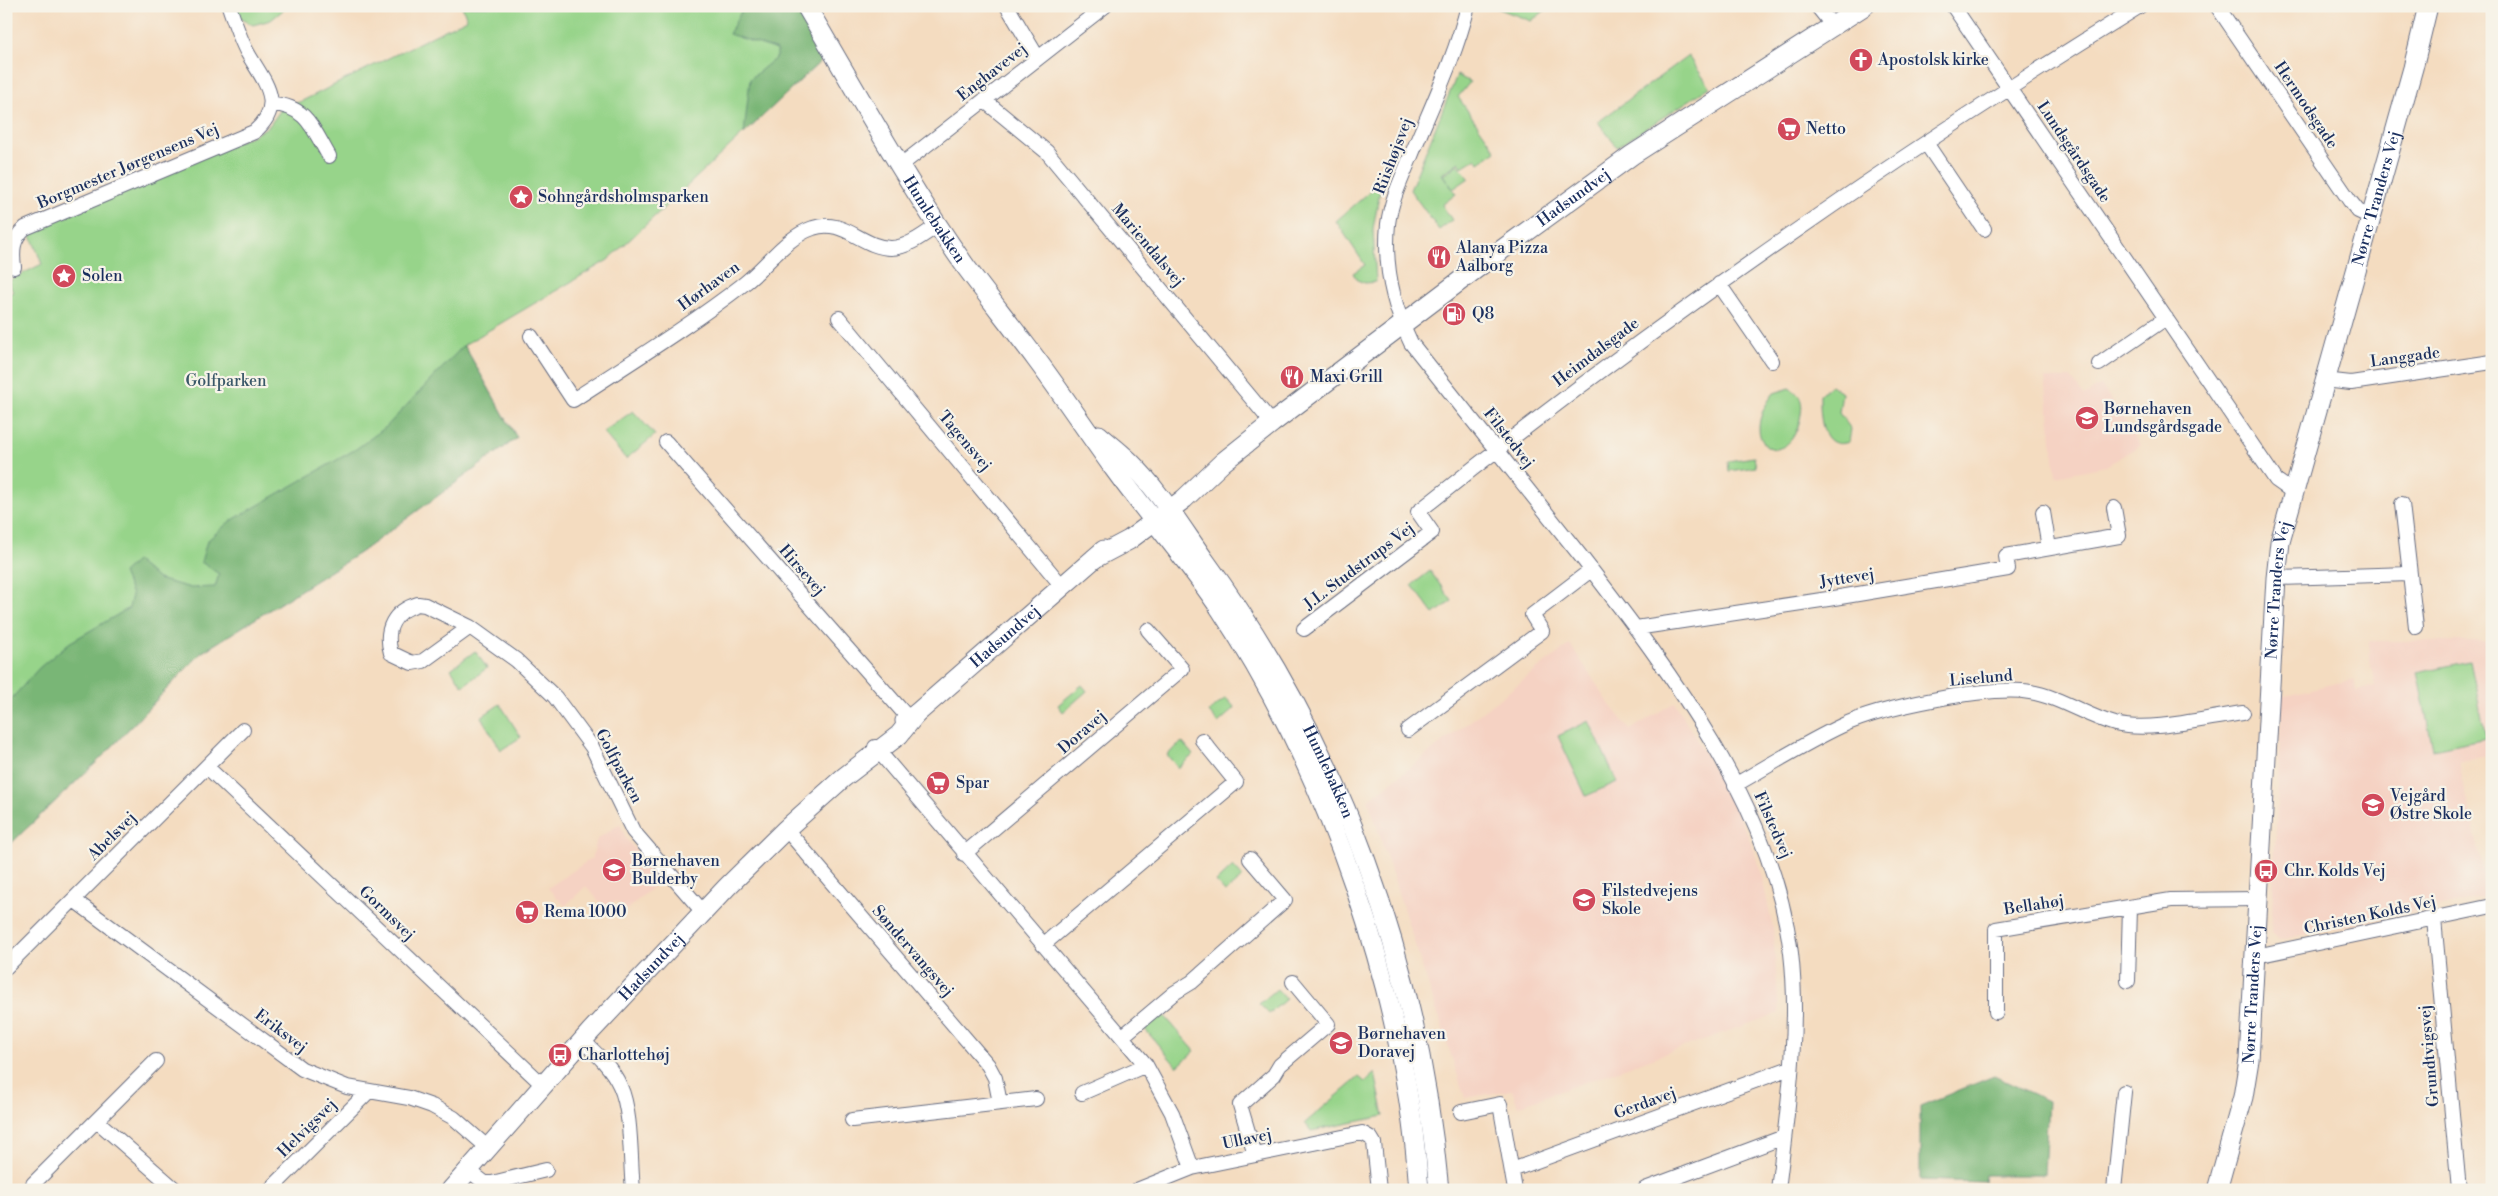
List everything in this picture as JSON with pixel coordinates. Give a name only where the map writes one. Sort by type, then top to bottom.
[{"type":"street","points":[[229,6],[247,52],[266,82],[272,104],[287,105],[297,110],[307,120],[329,156]]},
{"type":"street","name":"Humlebakken","points":[[806,6],[938,225],[988,297],[1115,470],[1158,511],[1222,583],[1293,695],[1331,772],[1351,818],[1378,893],[1410,1006],[1430,1106],[1439,1190]]},
{"type":"street","points":[[1007,6],[1038,58]]},
{"type":"street","name":"Enghavevej","points":[[901,165],[1105,6]]},
{"type":"street","name":"Riishøjsvej","points":[[1402,325],[1391,286],[1387,248],[1388,222],[1396,189],[1452,55],[1468,6]]},
{"type":"street","points":[[1817,6],[1833,26]]},
{"type":"street","name":"Hadsundvej","points":[[452,1190],[542,1085],[703,912],[786,829],[873,752],[899,735],[912,718],[1062,586],[1096,558],[1129,540],[1158,511],[1200,485],[1222,462],[1272,423],[1632,155],[1864,6]]},
{"type":"street","name":"Lundsgårdsgade","points":[[1953,6],[2276,480],[2293,492]]},
{"type":"street","name":"Heimdalsgade","points":[[1495,450],[1719,284],[2009,88],[2140,6]]},
{"type":"street","name":"Hermodsgade","points":[[2217,6],[2350,201],[2358,211],[2371,217]]},
{"type":"street","name":"Nørre Tranders Vej","points":[[2216,1190],[2243,1097],[2249,1060],[2276,578],[2280,542],[2428,6]]},
{"type":"street","name":"Mariendalsvej","points":[[986,100],[1046,152],[1272,423]]},
{"type":"street","name":"Borgmester Jørgensens Vej","points":[[14,268],[12,250],[14,242],[17,235],[25,228],[254,132],[270,115],[272,104]]},
{"type":"street","points":[[1926,143],[1984,229]]},
{"type":"street","name":"Hørhaven","points":[[531,336],[573,400],[746,282],[791,242],[811,228],[829,225],[838,227],[872,244],[891,248],[906,244],[938,225]]},
{"type":"street","points":[[1719,284],[1772,361]]},
{"type":"street","name":"Tagensvej","points":[[839,318],[1062,586]]},
{"type":"street","points":[[2099,364],[2166,318]]},
{"type":"street","name":"Filstedvej","points":[[1402,325],[1411,343],[1636,628],[1688,705],[1735,785],[1767,851],[1776,878],[1784,913],[1791,954],[1794,996],[1790,1068],[1778,1190]]},
{"type":"street","name":"Langgade","points":[[2324,380],[2351,383],[2492,362]]},
{"type":"street","name":"Hirsevej","points":[[666,442],[912,718]]},
{"type":"street","name":"J.L. Studstrups Vej","points":[[1304,629],[1432,532],[1418,512],[1495,450]]},
{"type":"street","points":[[2402,504],[2416,627]]},
{"type":"street","name":"Jyttevej","points":[[1636,628],[2008,569],[2006,556],[2119,536],[2114,508]]},
{"type":"street","name":"Humlebakken","points":[[1158,511],[1242,645],[1298,751],[1329,819],[1379,964],[1395,1030],[1410,1110],[1419,1190]]},
{"type":"street","points":[[2043,512],[2049,548]]},
{"type":"street","points":[[1408,730],[1542,631],[1532,615],[1591,570]]},
{"type":"street","points":[[2276,578],[2410,574]]},
{"type":"street","name":"Golfparken","points":[[470,626],[422,661],[412,663],[391,653],[389,628],[392,622],[410,606],[426,605],[470,626],[516,660],[554,697],[592,748],[633,831],[703,912]]},
{"type":"street","name":"Doravej","points":[[964,854],[1182,669],[1148,630]]},
{"type":"street","name":"Liselund","points":[[1735,785],[1843,725],[1913,705],[1992,691],[2030,692],[2102,719],[2132,727],[2243,713]]},
{"type":"street","name":"Abelsvej","points":[[6,967],[243,730]]},
{"type":"street","points":[[1043,945],[1236,782],[1202,740]]},
{"type":"street","points":[[873,752],[1123,1036],[1146,1065],[1172,1113],[1192,1168]]},
{"type":"street","name":"Gormsvej","points":[[207,767],[542,1085]]},
{"type":"street","name":"Søndervangsvej","points":[[786,829],[988,1065],[995,1078],[1000,1103]]},
{"type":"street","points":[[1123,1036],[1174,993],[1192,982],[1285,900],[1250,859]]},
{"type":"street","name":"Bellahøj","points":[[1996,1012],[1996,929],[2171,900],[2257,899]]},
{"type":"street","name":"Eriksvej","points":[[74,900],[302,1069],[339,1084],[409,1098],[432,1106],[454,1118],[487,1147]]},
{"type":"street","name":"Christen Kolds Vej","points":[[2256,956],[2492,906]]},
{"type":"street","points":[[2128,981],[2130,907]]},
{"type":"street","name":"Grundtvigsvej","points":[[2434,919],[2459,1190]]},
{"type":"street","points":[[1255,1155],[1240,1105],[1274,1075],[1280,1065],[1328,1024],[1293,982]]},
{"type":"street","points":[[583,1041],[610,1069],[620,1086],[626,1105],[634,1190]]},
{"type":"street","points":[[33,1184],[156,1061]]},
{"type":"street","points":[[1082,1093],[1146,1065]]},
{"type":"street","name":"Gerdavej","points":[[1512,1170],[1790,1068]]},
{"type":"street","name":"Helvigsvej","points":[[270,1190],[369,1091]]},
{"type":"street","points":[[2114,1190],[2124,1092]]},
{"type":"street","points":[[852,1120],[1036,1099]]},
{"type":"street","points":[[1461,1112],[1500,1104],[1516,1190]]},
{"type":"street","points":[[97,1121],[176,1190]]},
{"type":"street","name":"Ullavej","points":[[1138,1190],[1192,1168],[1362,1133],[1367,1134],[1374,1143],[1379,1190]]},
{"type":"street","points":[[1645,1189],[1784,1137]]},
{"type":"street","points":[[468,1170],[485,1183],[492,1183],[546,1170]]},
{"type":"shaded area","name":"Børnehaven Lundsgårdsgade","points":[[2045,378],[2071,378],[2084,396],[2101,385],[2140,446],[2106,466],[2056,476]]},
{"type":"shaded area","name":"Vejgård Østre Skole","points":[[2369,641],[2486,641],[2488,651],[2492,650],[2492,754],[2459,762],[2489,896],[2279,940],[2271,933],[2282,696],[2354,679],[2356,691],[2375,686],[2370,661]]},
{"type":"shaded area","name":"Filstedvejens Skole","points":[[1570,644],[1610,705],[1630,730],[1675,702],[1731,800],[1748,835],[1761,872],[1773,928],[1779,1013],[1518,1106],[1512,1090],[1465,1098],[1368,800]]},
{"type":"shaded area","name":"Børnehaven Bulderby","points":[[620,824],[626,839],[656,873],[648,880],[653,887],[625,911],[616,901],[606,909],[586,886],[565,906],[548,888],[592,858],[597,839]]},
{"type":"green space","points":[[233,6],[288,6],[271,20],[253,25],[236,16]]},
{"type":"green space","name":"Golfparken","points":[[462,6],[794,6],[824,58],[608,260],[464,345],[517,438],[361,552],[201,653],[104,755],[6,848],[6,295],[13,292],[8,281],[42,264],[28,228],[254,135],[269,126],[282,108],[302,101],[467,19]]},
{"type":"green space","points":[[744,6],[794,6],[824,58],[744,134],[750,79],[777,57],[777,50],[729,34]]},
{"type":"green space","points":[[1492,6],[1551,6],[1531,21]]},
{"type":"green space","points":[[1688,56],[1710,87],[1617,147],[1598,122]]},
{"type":"green space","points":[[1457,75],[1470,82],[1458,97],[1496,151],[1479,163],[1476,158],[1462,167],[1459,162],[1442,174],[1456,194],[1442,205],[1452,220],[1439,230],[1410,190]]},
{"type":"green space","points":[[1458,164],[1469,178],[1453,189],[1443,175]]},
{"type":"green space","points":[[1374,188],[1380,190],[1373,229],[1376,282],[1365,283],[1357,280],[1353,273],[1365,265],[1336,221]]},
{"type":"green space","points":[[464,345],[517,438],[361,552],[201,653],[104,755],[6,848],[6,705],[39,668],[69,643],[129,608],[132,595],[123,573],[136,561],[158,579],[191,588],[215,587],[219,574],[201,562],[207,541],[229,522],[356,449],[386,427]]},
{"type":"green space","points":[[1831,385],[1842,393],[1839,413],[1851,429],[1849,442],[1839,444],[1832,442],[1827,437],[1824,429],[1820,412],[1820,395]]},
{"type":"green space","points":[[1790,388],[1799,396],[1802,406],[1795,433],[1787,444],[1777,449],[1768,447],[1761,439],[1759,427],[1763,412],[1774,393]]},
{"type":"green space","points":[[633,411],[655,435],[626,459],[603,432]]},
{"type":"green space","points":[[1754,457],[1756,467],[1729,471],[1728,461]]},
{"type":"green space","points":[[1430,571],[1452,601],[1434,614],[1412,585]]},
{"type":"green space","points":[[475,651],[487,668],[463,686],[451,669]]},
{"type":"green space","points":[[2470,661],[2486,738],[2433,749],[2417,672]]},
{"type":"green space","points":[[1082,685],[1087,691],[1063,712],[1058,705]]},
{"type":"green space","points":[[1226,698],[1235,708],[1218,723],[1209,712]]},
{"type":"green space","points":[[500,704],[521,737],[501,750],[481,717]]},
{"type":"green space","points":[[1589,721],[1617,782],[1586,796],[1558,736]]},
{"type":"green space","points":[[1182,742],[1193,755],[1178,768],[1167,755]]},
{"type":"green space","points":[[1233,866],[1243,877],[1225,892],[1216,882]]},
{"type":"green space","points":[[1277,989],[1286,999],[1269,1014],[1259,1004]]},
{"type":"green space","points":[[1162,1013],[1195,1051],[1177,1067],[1144,1028]]},
{"type":"green space","points":[[1375,1073],[1384,1116],[1311,1131],[1305,1123],[1359,1077],[1365,1082]]},
{"type":"green space","points":[[1994,1076],[2048,1101],[2044,1175],[1985,1175],[1984,1182],[1920,1180],[1920,1106]]},
{"type":"place","name":"Apostolsk kirke","points":[[1861,60]]},
{"type":"place","name":"Netto","points":[[1789,129]]},
{"type":"place","name":"Sohngårdsholmsparken","points":[[521,197]]},
{"type":"place","name":"Alanya Pizza Aalborg","points":[[1439,257]]},
{"type":"place","name":"Solen","points":[[64,276]]},
{"type":"place","name":"Q8","points":[[1454,314]]},
{"type":"place","name":"Maxi Grill","points":[[1292,377]]},
{"type":"place","name":"Børnehaven Lundsgårdsgade","points":[[2087,418]]},
{"type":"place","name":"Spar","points":[[938,783]]},
{"type":"place","name":"Vejgård Østre Skole","points":[[2373,805]]},
{"type":"place","name":"Børnehaven Bulderby","points":[[614,870]]},
{"type":"place","name":"Chr. Kolds Vej","points":[[2266,871]]},
{"type":"place","name":"Filstedvejens Skole","points":[[1584,900]]},
{"type":"place","name":"Rema 1000","points":[[527,912]]},
{"type":"place","name":"Børnehaven Doravej","points":[[1341,1043]]},
{"type":"place","name":"Charlottehøj","points":[[560,1055]]}]
